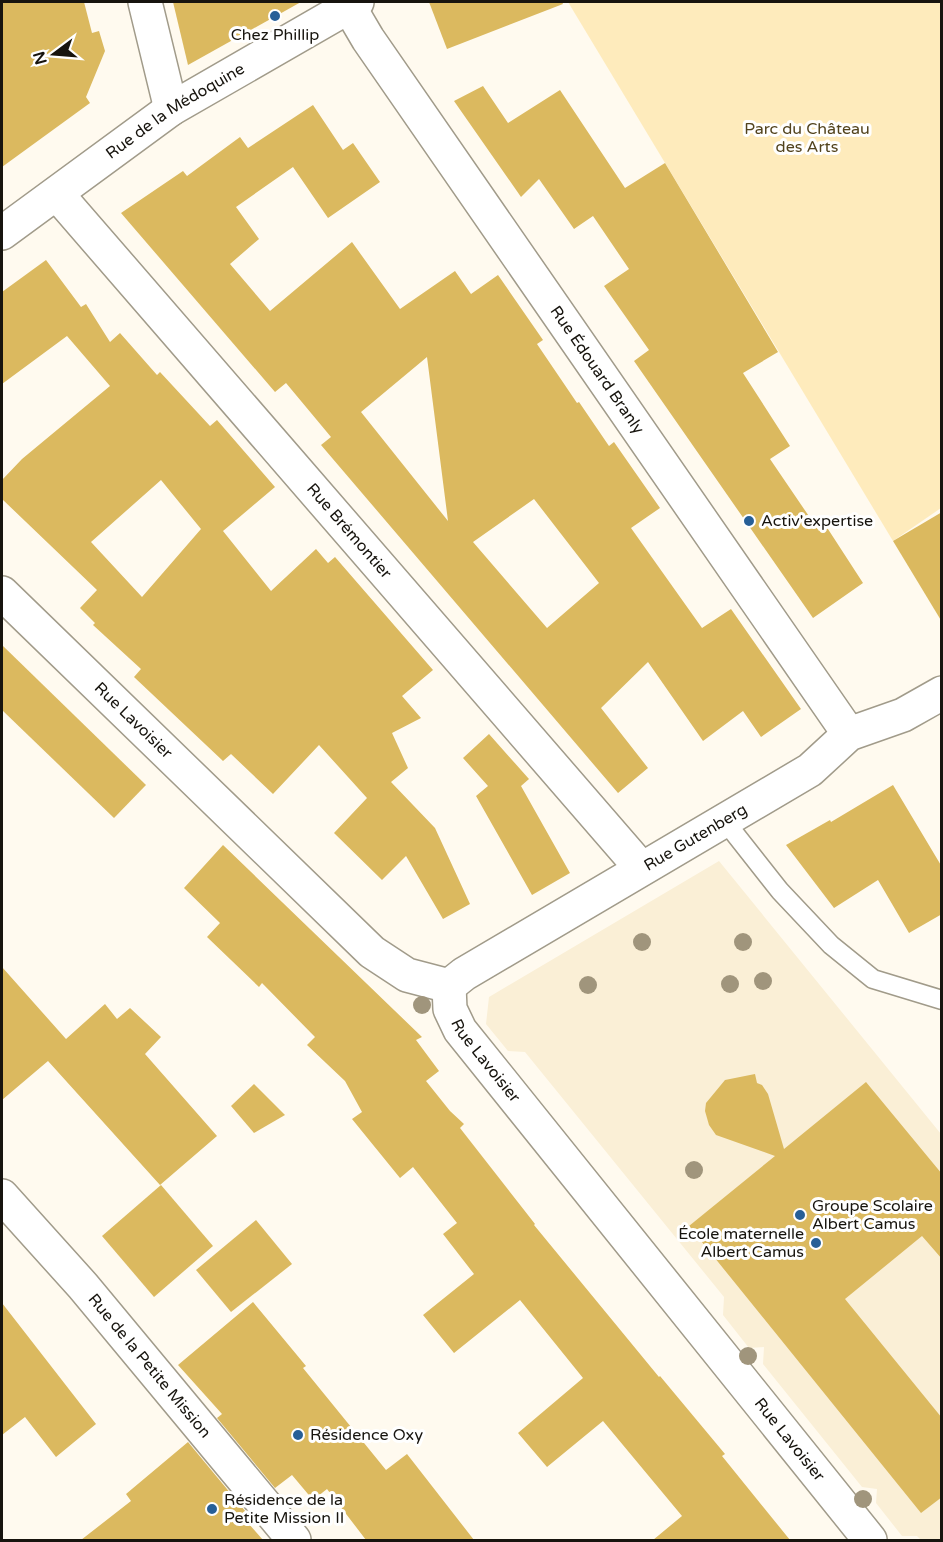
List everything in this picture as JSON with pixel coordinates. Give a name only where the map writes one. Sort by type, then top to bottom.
[{"type":"street","points":[[145,2],[171,109]]},
{"type":"street","name":"Rue de la Médoquine","points":[[2,233],[171,109],[352,3]]},
{"type":"street","name":"Rue Édouard Branly","points":[[352,3],[368,39],[849,734]]},
{"type":"street","name":"Rue Brémontier","points":[[57,194],[641,868]]},
{"type":"street","name":"Rue Lavoisier","points":[[2,593],[372,952],[407,975],[449,986],[450,1009],[460,1030],[870,1540]]},
{"type":"street","name":"Rue Gutenberg","points":[[449,986],[464,974],[641,868],[810,770],[849,734],[903,716],[942,693]]},
{"type":"street","name":"Rue de la Petite Mission","points":[[2,1196],[90,1295],[294,1540]]},
{"type":"lane","points":[[724,820],[780,891],[839,952],[873,979],[942,1000]]},
{"type":"shaded area","name":"Groupe Scolaire Albert Camus","points":[[719,861],[941,1134],[941,1540],[921,1540],[917,1536],[902,1536],[876,1503],[877,1489],[862,1487],[763,1364],[764,1347],[749,1348],[723,1315],[724,1297],[525,1052],[508,1051],[486,1024],[489,997]]},
{"type":"green space","name":"Parc du Château des Arts","points":[[568,2],[941,2],[941,508],[893,541]]},
{"type":"building","points":[[2,2],[84,2],[92,33],[99,31],[105,51],[86,97],[90,103],[2,167]]},
{"type":"building","points":[[173,2],[301,2],[188,65]]},
{"type":"building","points":[[429,2],[562,2],[563,4],[447,49]]},
{"type":"building","points":[[483,86],[508,123],[560,90],[625,188],[665,163],[778,352],[743,373],[790,446],[770,459],[819,531],[826,526],[863,583],[813,618],[634,361],[649,350],[604,286],[629,269],[593,216],[574,229],[539,179],[521,197],[454,101]]},
{"type":"building","points":[[313,105],[343,150],[353,143],[380,182],[328,218],[293,167],[236,207],[259,239],[230,264],[270,311],[352,242],[400,309],[455,271],[471,294],[498,275],[543,340],[537,344],[577,403],[579,402],[609,446],[614,442],[660,508],[631,528],[702,628],[731,609],[801,709],[761,737],[743,711],[703,741],[648,662],[601,708],[648,768],[618,793],[321,445],[331,437],[286,383],[275,392],[121,213],[183,171],[187,176],[240,137],[248,148]],"holes":[[[427,357],[448,521],[361,412]],[[534,499],[599,583],[547,628],[473,542]]]},
{"type":"building","points":[[46,260],[81,307],[86,304],[110,342],[120,333],[157,375],[160,372],[210,426],[217,420],[275,487],[223,531],[271,591],[316,549],[328,563],[335,557],[433,670],[402,696],[421,718],[392,733],[408,768],[391,782],[435,828],[470,904],[443,919],[406,856],[382,880],[334,833],[367,798],[319,745],[273,794],[231,754],[223,761],[134,677],[141,669],[93,625],[95,623],[80,608],[97,590],[2,499],[2,480],[22,459],[110,386],[67,336],[2,384],[2,292]],"holes":[[[161,480],[201,529],[142,597],[91,542]]]},
{"type":"building","points":[[942,512],[942,622],[893,541]]},
{"type":"building","points":[[2,645],[146,785],[114,818],[2,710]]},
{"type":"building","points":[[489,734],[529,779],[521,786],[570,873],[532,895],[476,796],[488,786],[463,758]]},
{"type":"building","points":[[893,785],[942,867],[942,914],[909,933],[878,880],[834,908],[786,845],[830,820],[831,822]]},
{"type":"building","points":[[223,845],[422,1037],[416,1040],[439,1071],[426,1081],[450,1111],[464,1124],[460,1128],[534,1225],[725,1454],[722,1456],[790,1540],[653,1540],[682,1516],[603,1421],[547,1467],[518,1433],[583,1378],[520,1300],[454,1353],[423,1315],[474,1274],[443,1234],[457,1223],[413,1167],[400,1178],[352,1119],[362,1112],[345,1081],[307,1045],[315,1037],[262,983],[259,987],[207,937],[220,923],[184,888]]},
{"type":"building","points":[[2,967],[66,1039],[105,1004],[117,1019],[130,1008],[161,1037],[145,1054],[217,1136],[160,1185],[48,1061],[2,1100]]},
{"type":"building","points":[[755,1074],[757,1083],[762,1085],[768,1094],[784,1149],[866,1082],[942,1174],[942,1259],[922,1236],[845,1299],[942,1418],[942,1497],[921,1513],[689,1226],[775,1156],[716,1135],[709,1125],[705,1111],[706,1103],[725,1080]]},
{"type":"building","points":[[254,1084],[285,1115],[254,1133],[231,1106]]},
{"type":"building","points":[[161,1185],[213,1246],[154,1297],[102,1236]]},
{"type":"building","points":[[256,1220],[292,1264],[231,1312],[196,1270]]},
{"type":"building","points":[[253,1302],[306,1366],[303,1368],[386,1470],[407,1454],[474,1540],[366,1540],[327,1489],[313,1500],[292,1475],[275,1488],[217,1418],[222,1414],[178,1365]]},
{"type":"building","points":[[2,1303],[96,1424],[56,1457],[25,1417],[2,1435]]},
{"type":"building","points":[[188,1442],[246,1512],[241,1515],[263,1540],[81,1540],[131,1501],[126,1494]]},
{"type":"place","name":"Chez Phillip","points":[[275,16]]},
{"type":"place","name":"Activ'expertise","points":[[749,521]]},
{"type":"place","name":"Groupe Scolaire Albert Camus","points":[[800,1215]]},
{"type":"place","name":"École maternelle Albert Camus","points":[[816,1243]]},
{"type":"place","name":"Résidence Oxy","points":[[298,1435]]},
{"type":"place","name":"Résidence de la Petite Mission II","points":[[212,1509]]}]
